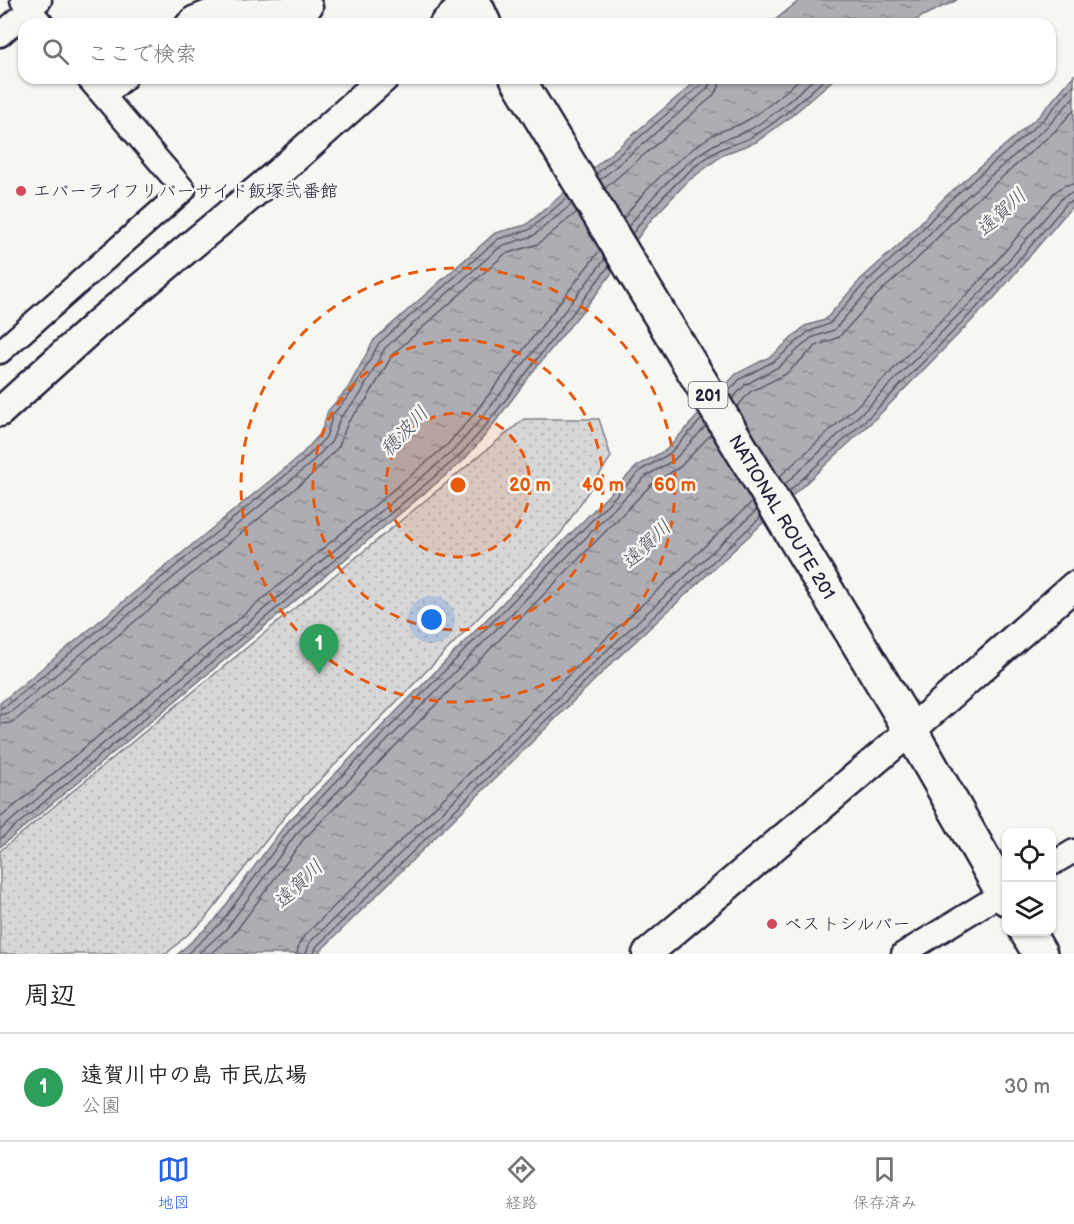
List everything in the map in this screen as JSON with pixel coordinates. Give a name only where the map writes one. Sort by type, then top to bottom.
[{"type":"highway","name":"NATIONAL ROUTE 201","points":[[521,84],[1002,887]]},
{"type":"highway","points":[[1029,936],[1040,954]]},
{"type":"street","points":[[193,18],[208,12],[311,7]]},
{"type":"street","points":[[21,18],[33,8]]},
{"type":"street","points":[[459,18],[477,11]]},
{"type":"street","points":[[0,35],[18,20]]},
{"type":"street","points":[[0,352],[184,190],[93,84]]},
{"type":"street","points":[[104,96],[118,84]]},
{"type":"street","points":[[0,412],[98,323],[278,173],[377,84]]},
{"type":"street","points":[[647,954],[905,722],[1074,586]]},
{"type":"street","points":[[1056,862],[1074,851]]},
{"type":"street","points":[[903,954],[1002,896]]},
{"type":"shaded area","points":[[524,419],[599,419],[611,457],[561,533],[286,815],[204,920],[166,954],[0,954],[0,851]]},
{"type":"water","points":[[800,0],[957,0],[920,18],[778,18]]},
{"type":"water","name":"遠賀川","points":[[1074,75],[1074,204],[994,298],[876,418],[612,663],[317,954],[178,954],[215,920],[285,825],[638,465],[666,450],[736,374],[773,355],[805,326],[825,320],[861,279],[901,243],[945,197],[1040,115]]},
{"type":"water","name":"穂波川","points":[[693,84],[828,84],[788,119],[756,142],[724,154],[687,182],[650,221],[597,293],[463,461],[0,847],[0,703],[300,456],[321,433],[328,411],[348,388],[374,340],[495,233],[526,225]]},
{"type":"place","name":"エバーライフリバーサイド飯塚弐番館","points":[[21,191]]},
{"type":"place","name":"遠賀川中の島 市民広場","points":[[319,674]]},
{"type":"place","name":"ベストシルバー","points":[[772,924]]}]
